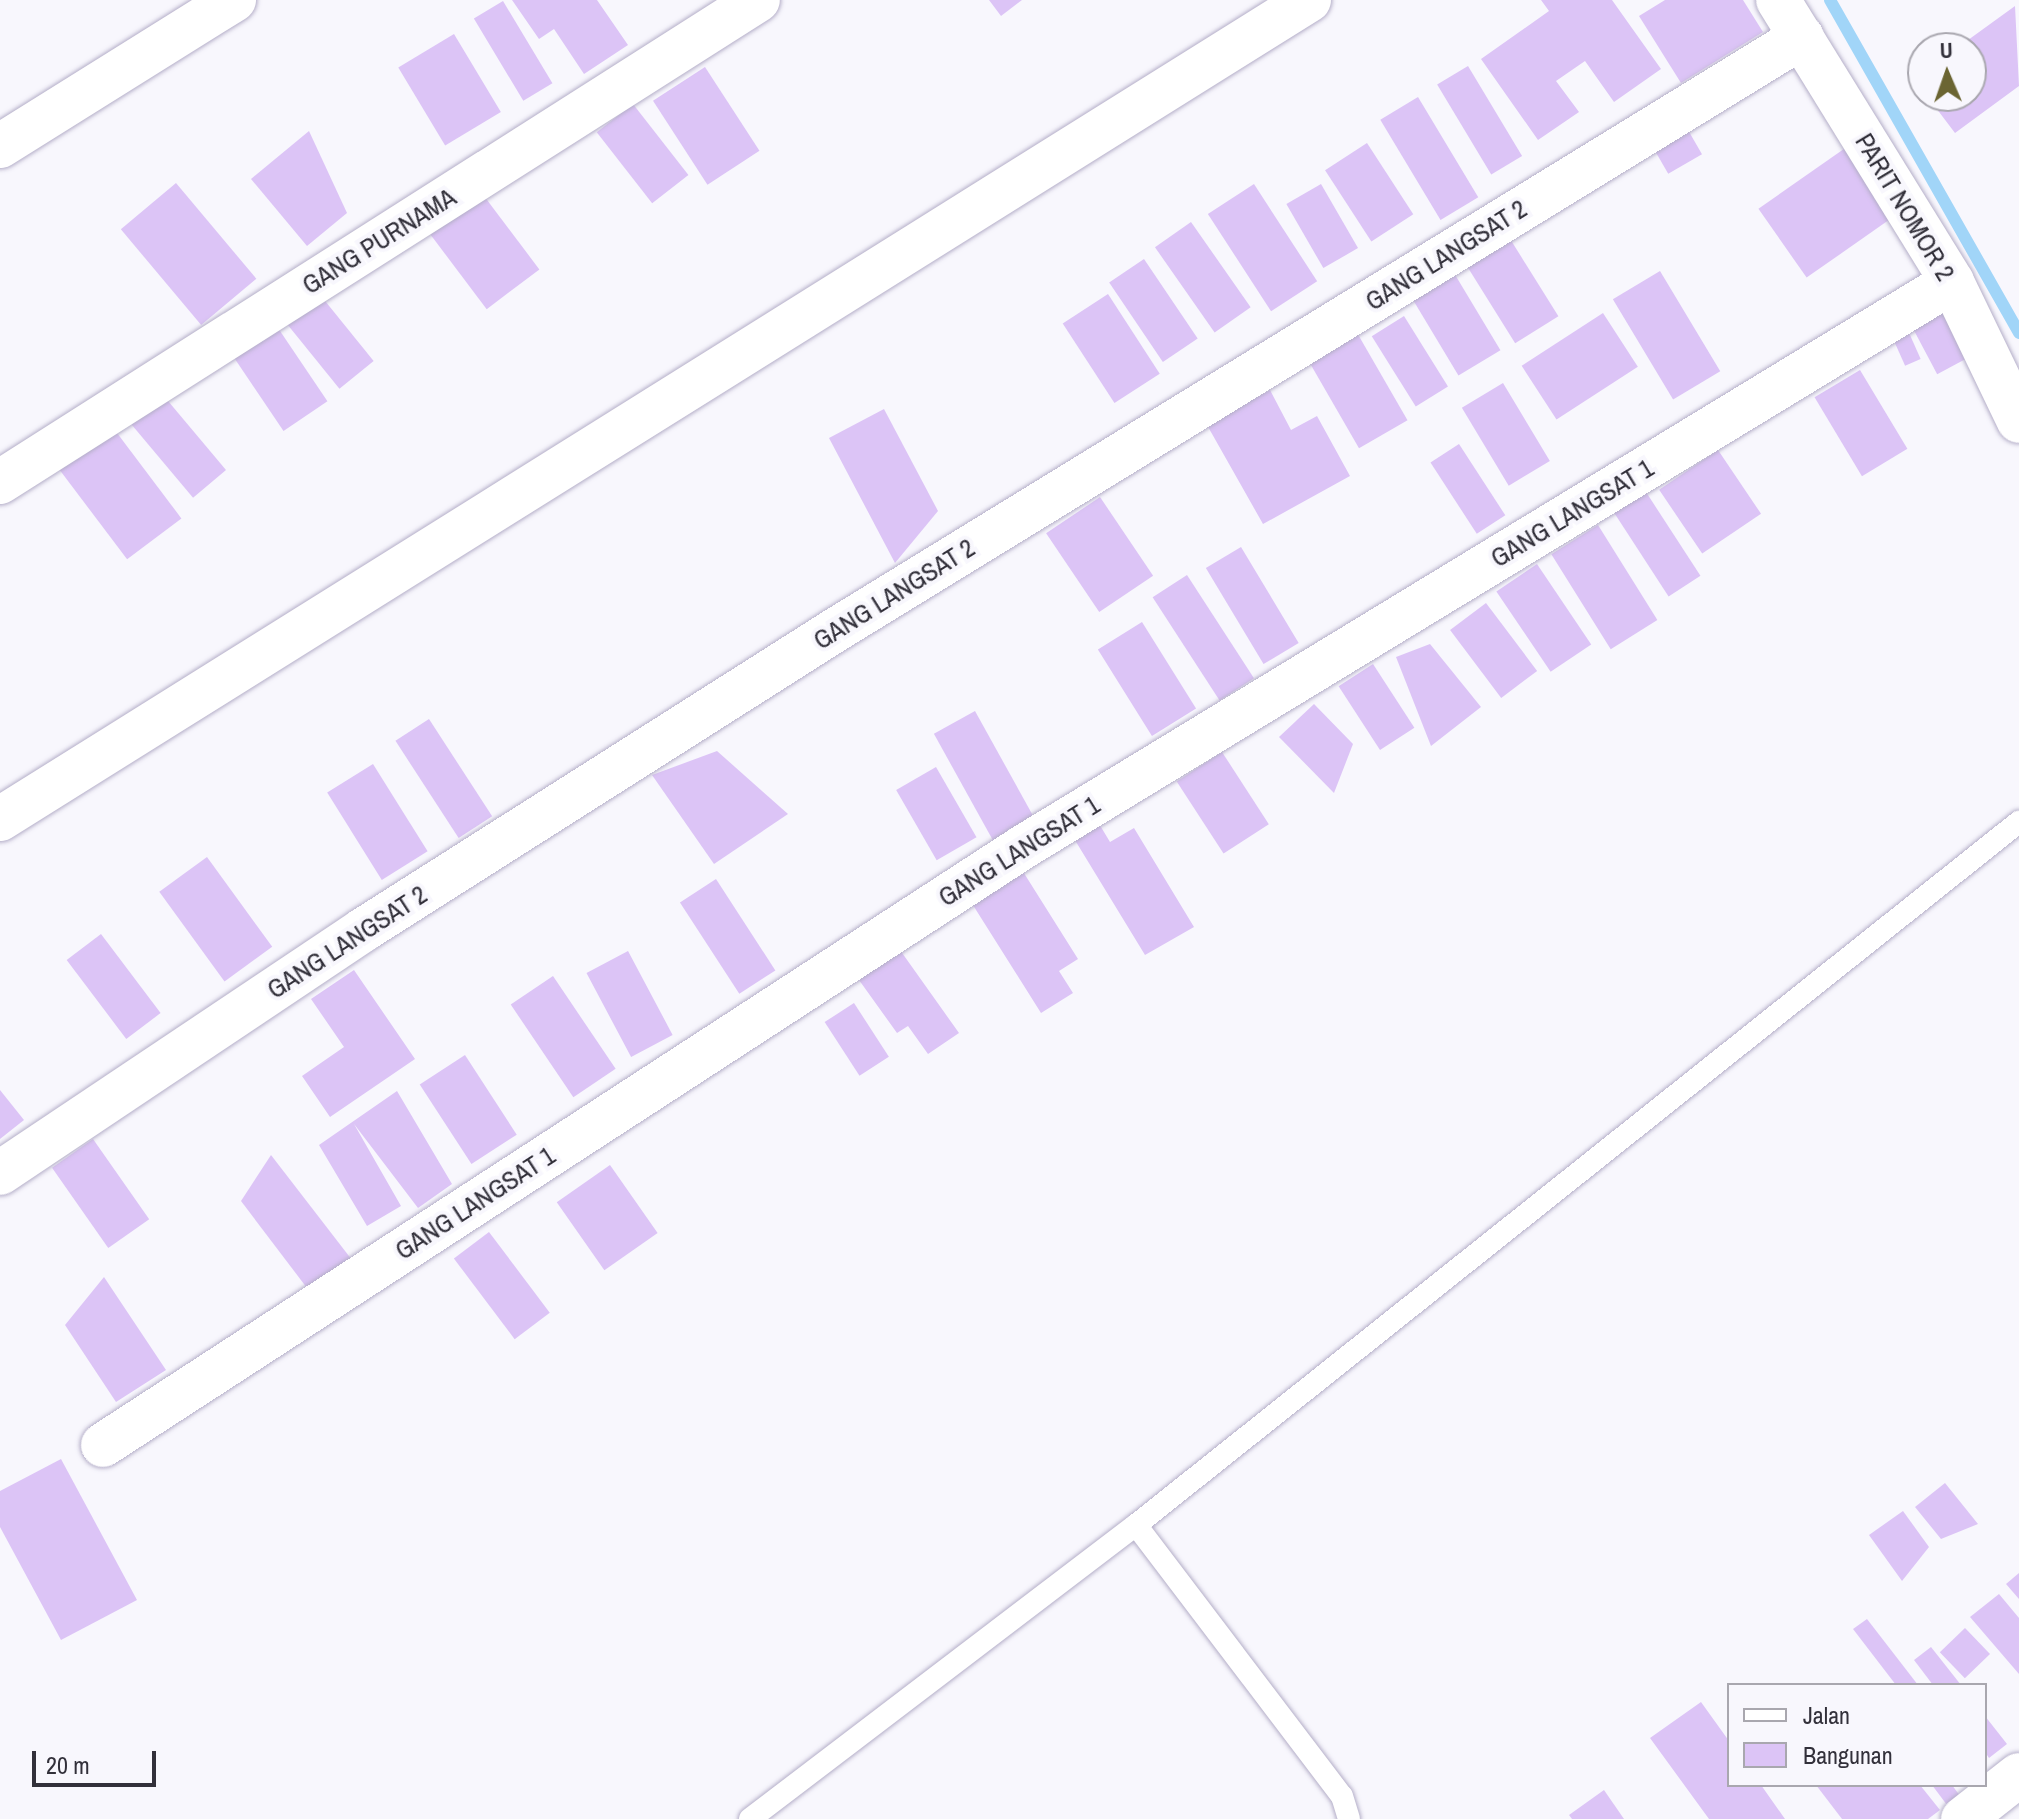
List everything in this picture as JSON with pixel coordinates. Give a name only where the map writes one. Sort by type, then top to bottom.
[{"type":"street","points":[[0,146],[234,0]]},
{"type":"street","name":"GANG PURNAMA","points":[[0,482],[758,0]]},
{"type":"street","points":[[0,819],[1309,0]]},
{"type":"street","name":"PARIT NOMOR 2","points":[[1778,0],[1952,282],[2019,421]]},
{"type":"street","name":"GANG LANGSAT 2","points":[[0,1173],[363,930],[810,646],[1802,37]]},
{"type":"street","name":"GANG LANGSAT 1","points":[[103,1445],[1023,847],[1952,282]]},
{"type":"street","points":[[1963,1819],[2019,1775]]},
{"type":"lane","points":[[750,1819],[1136,1525],[2019,822]]},
{"type":"lane","points":[[1136,1525],[1342,1796],[1349,1819]]},
{"type":"building","points":[[512,0],[597,0],[628,45],[584,74],[554,29],[539,39]]},
{"type":"building","points":[[989,0],[1022,0],[1001,16]]},
{"type":"building","points":[[1541,0],[1612,0],[1661,69],[1614,102],[1585,61],[1556,81],[1579,112],[1538,140],[1481,59],[1549,11]]},
{"type":"building","points":[[1665,0],[1743,0],[1763,32],[1681,83],[1639,16]]},
{"type":"building","points":[[503,1],[552,83],[523,101],[474,19]]},
{"type":"building","points":[[2015,6],[2019,86],[1987,110],[1987,32],[1979,32]]},
{"type":"building","points":[[454,34],[501,112],[445,145],[398,67]]},
{"type":"building","points":[[1468,66],[1522,156],[1491,175],[1437,85]]},
{"type":"building","points":[[705,67],[759,151],[707,185],[653,101]]},
{"type":"building","points":[[1418,97],[1478,197],[1441,220],[1380,120]]},
{"type":"building","points":[[633,104],[688,175],[652,203],[597,132]]},
{"type":"building","points":[[1939,112],[1984,112],[1955,133]]},
{"type":"building","points":[[1688,130],[1702,154],[1668,174],[1654,150]]},
{"type":"building","points":[[309,131],[347,213],[307,246],[251,179]]},
{"type":"building","points":[[1367,143],[1413,214],[1371,242],[1325,170]]},
{"type":"building","points":[[1851,144],[1899,213],[1807,278],[1758,209]]},
{"type":"building","points":[[176,183],[256,279],[201,325],[121,229]]},
{"type":"building","points":[[475,184],[539,269],[487,309],[422,224]]},
{"type":"building","points":[[1254,184],[1317,281],[1271,311],[1208,214]]},
{"type":"building","points":[[1321,184],[1358,248],[1323,268],[1286,204]]},
{"type":"building","points":[[1191,222],[1251,307],[1215,332],[1155,247]]},
{"type":"building","points":[[1507,234],[1558,316],[1515,343],[1464,261]]},
{"type":"building","points":[[1144,259],[1198,339],[1163,362],[1109,282]]},
{"type":"building","points":[[1451,268],[1500,350],[1458,376],[1409,293]]},
{"type":"building","points":[[1660,271],[1720,371],[1673,400],[1613,299]]},
{"type":"building","points":[[317,291],[374,361],[339,389],[283,319]]},
{"type":"building","points":[[1108,294],[1160,374],[1114,403],[1063,323]]},
{"type":"building","points":[[1943,302],[1972,356],[1937,374],[1909,320]]},
{"type":"building","points":[[1603,313],[1638,367],[1557,420],[1522,366]]},
{"type":"building","points":[[1404,316],[1448,386],[1416,407],[1372,336]]},
{"type":"building","points":[[276,325],[327,401],[284,431],[232,355]]},
{"type":"building","points":[[1906,326],[1921,359],[1905,366],[1890,333]]},
{"type":"building","points":[[1356,331],[1408,420],[1359,448],[1308,359]]},
{"type":"building","points":[[1860,370],[1907,449],[1862,476],[1815,397]]},
{"type":"building","points":[[1503,383],[1550,461],[1509,486],[1462,408]]},
{"type":"building","points":[[1270,390],[1291,430],[1317,416],[1350,476],[1263,524],[1207,425]]},
{"type":"building","points":[[163,395],[226,470],[193,498],[130,423]]},
{"type":"building","points":[[884,409],[938,511],[895,563],[829,438]]},
{"type":"building","points":[[111,425],[181,518],[127,559],[57,466]]},
{"type":"building","points":[[1459,444],[1505,515],[1477,534],[1430,463]]},
{"type":"building","points":[[1718,450],[1761,514],[1702,554],[1659,490]]},
{"type":"building","points":[[1646,492],[1700,576],[1669,597],[1614,513]]},
{"type":"building","points":[[1100,497],[1153,576],[1099,612],[1046,533]]},
{"type":"building","points":[[1598,525],[1657,620],[1611,649],[1551,554]]},
{"type":"building","points":[[1241,547],[1299,643],[1264,664],[1206,568]]},
{"type":"building","points":[[1537,564],[1591,644],[1551,672],[1496,591]]},
{"type":"building","points":[[1187,575],[1254,678],[1220,700],[1153,597]]},
{"type":"building","points":[[1486,603],[1537,671],[1501,698],[1450,630]]},
{"type":"building","points":[[1142,622],[1196,709],[1152,736],[1098,650]]},
{"type":"building","points":[[1430,644],[1481,707],[1431,746],[1396,657]]},
{"type":"building","points":[[1373,664],[1414,728],[1380,750],[1339,686]]},
{"type":"building","points":[[1314,704],[1353,744],[1334,793],[1279,737]]},
{"type":"building","points":[[975,711],[1035,819],[994,842],[934,734]]},
{"type":"building","points":[[429,719],[492,816],[459,838],[395,741]]},
{"type":"building","points":[[717,751],[788,814],[714,864],[652,775]]},
{"type":"building","points":[[1222,752],[1269,824],[1224,854],[1177,781]]},
{"type":"building","points":[[373,764],[428,851],[382,880],[327,793]]},
{"type":"building","points":[[936,767],[977,837],[937,860],[896,790]]},
{"type":"building","points":[[1095,817],[1110,842],[1134,828],[1194,927],[1145,955],[1070,832]]},
{"type":"building","points":[[207,857],[272,947],[225,981],[159,892]]},
{"type":"building","points":[[1022,870],[1078,959],[1059,971],[1073,993],[1041,1013],[971,902]]},
{"type":"building","points":[[716,879],[775,970],[739,994],[680,902]]},
{"type":"building","points":[[101,934],[161,1013],[126,1039],[67,960]]},
{"type":"building","points":[[900,950],[959,1033],[928,1054],[908,1026],[897,1033],[859,980]]},
{"type":"building","points":[[628,951],[673,1035],[631,1057],[587,973]]},
{"type":"building","points":[[354,970],[415,1059],[330,1117],[302,1076],[344,1047],[311,999]]},
{"type":"building","points":[[553,976],[616,1069],[573,1097],[511,1005]]},
{"type":"building","points":[[854,1003],[889,1057],[860,1076],[825,1022]]},
{"type":"building","points":[[465,1055],[517,1135],[471,1164],[420,1084]]},
{"type":"building","points":[[0,1090],[24,1120],[0,1139]]},
{"type":"building","points":[[397,1091],[452,1184],[418,1208],[354,1124],[401,1206],[367,1226],[319,1145]]},
{"type":"building","points":[[93,1139],[149,1219],[108,1248],[52,1168]]},
{"type":"building","points":[[271,1155],[352,1260],[310,1292],[241,1201]]},
{"type":"building","points":[[610,1165],[658,1233],[604,1270],[557,1202]]},
{"type":"building","points":[[489,1232],[550,1313],[515,1339],[454,1258]]},
{"type":"building","points":[[104,1277],[166,1370],[116,1402],[65,1325]]},
{"type":"building","points":[[61,1459],[137,1600],[61,1640],[0,1527],[0,1491]]},
{"type":"building","points":[[1945,1483],[1978,1524],[1941,1539],[1915,1507]]},
{"type":"building","points":[[1903,1511],[1929,1547],[1902,1581],[1869,1535]]},
{"type":"building","points":[[2019,1573],[2019,1599],[2006,1584]]},
{"type":"building","points":[[1999,1594],[2019,1618],[2019,1674],[1970,1617]]},
{"type":"building","points":[[1867,1619],[1916,1683],[1894,1683],[1853,1629]]},
{"type":"building","points":[[1965,1628],[1990,1654],[1965,1678],[1940,1652]]},
{"type":"building","points":[[1931,1647],[1959,1683],[1931,1683],[1914,1660]]},
{"type":"building","points":[[1701,1702],[1727,1738],[1727,1787],[1762,1787],[1785,1819],[1709,1819],[1650,1738]]},
{"type":"building","points":[[1987,1719],[2007,1744],[1989,1758],[1987,1755]]},
{"type":"building","points":[[1818,1787],[1922,1787],[1940,1810],[1928,1819],[1842,1819]]},
{"type":"building","points":[[1934,1787],[1953,1787],[1960,1796],[1947,1805]]},
{"type":"building","points":[[1604,1790],[1624,1819],[1572,1819],[1569,1815]]},
{"type":"waterway","points":[[1830,0],[2019,333]]}]
